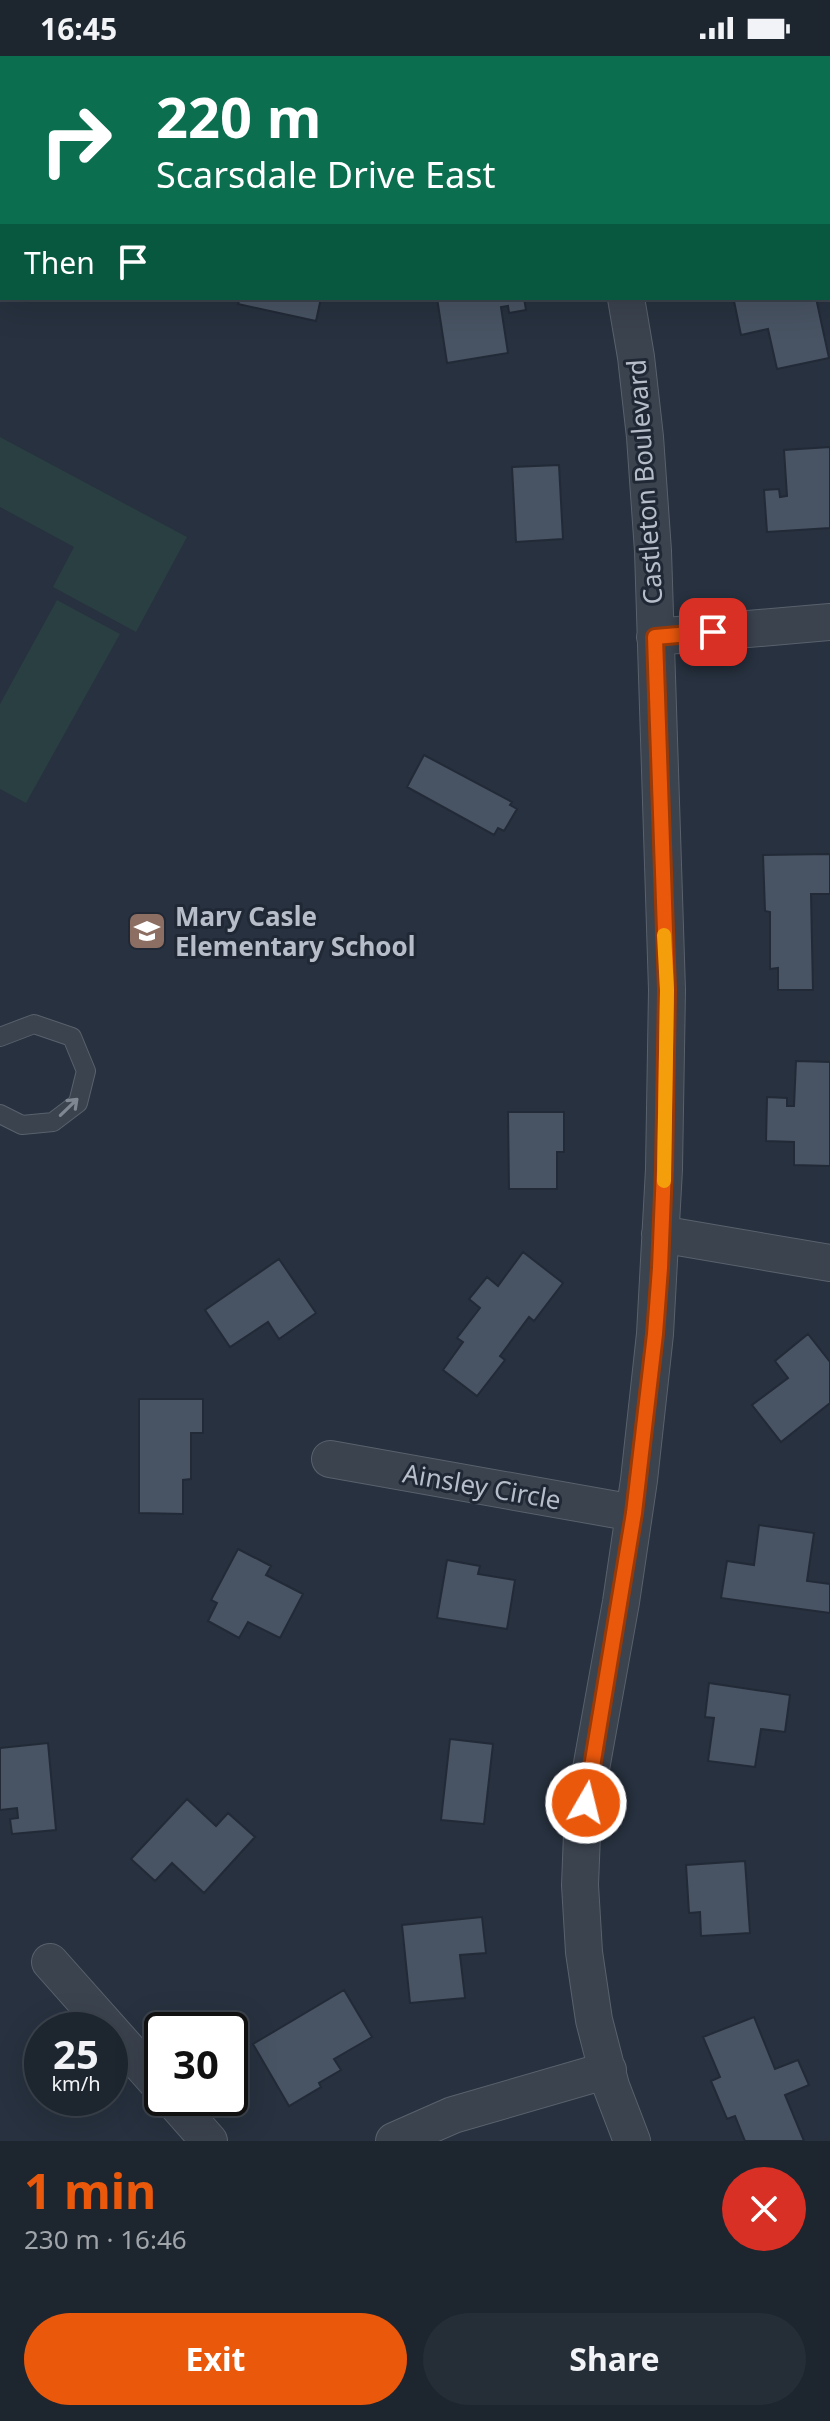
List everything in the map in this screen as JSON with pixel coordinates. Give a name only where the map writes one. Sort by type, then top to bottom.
[{"type":"street","name":"Castleton Boulevard","points":[[626,300],[645,437],[653,551],[667,990],[664,1169],[655,1334],[634,1513],[589,1780],[580,1885],[584,1952],[594,2020],[611,2086],[632,2141]]},
{"type":"street","points":[[655,637],[830,622]]},
{"type":"street","points":[[660,1234],[830,1263]]},
{"type":"street","name":"Ainsley Circle","points":[[330,1459],[634,1513]]},
{"type":"street","points":[[50,1962],[144,2068]]},
{"type":"street","points":[[394,2141],[453,2115],[608,2070]]},
{"type":"street","points":[[187,2116],[209,2141]]},
{"type":"lane","points":[[0,1037],[34,1024],[72,1037],[86,1071],[78,1103],[53,1122],[22,1125],[0,1114]]},
{"type":"green space","points":[[0,437],[187,537],[136,632],[53,587],[74,547],[0,507]]},
{"type":"green space","points":[[57,600],[120,634],[26,803],[0,789],[0,704]]},
{"type":"building","points":[[239,300],[321,300],[316,321],[238,304]]},
{"type":"building","points":[[437,300],[524,300],[526,310],[509,313],[508,306],[501,307],[508,353],[447,363]]},
{"type":"building","points":[[816,300],[829,358],[777,369],[768,329],[741,335],[734,301]]},
{"type":"building","points":[[830,447],[830,528],[767,532],[764,490],[779,489],[780,497],[787,496],[784,450]]},
{"type":"building","points":[[559,465],[563,539],[516,542],[512,467]]},
{"type":"building","points":[[424,755],[512,802],[510,805],[517,809],[504,831],[498,828],[494,835],[407,787]]},
{"type":"building","points":[[830,854],[830,894],[811,894],[813,990],[778,990],[778,968],[770,969],[770,912],[765,911],[763,855]]},
{"type":"building","points":[[796,1061],[830,1062],[830,1166],[794,1165],[794,1142],[766,1141],[767,1097],[787,1098],[787,1106],[794,1106]]},
{"type":"building","points":[[508,1112],[564,1112],[564,1152],[557,1152],[557,1189],[509,1189]]},
{"type":"building","points":[[523,1252],[563,1283],[534,1321],[529,1317],[500,1356],[505,1360],[477,1396],[443,1370],[463,1342],[457,1338],[480,1308],[469,1299],[487,1277],[498,1286]]},
{"type":"building","points":[[279,1259],[316,1313],[279,1339],[268,1322],[230,1347],[205,1310]]},
{"type":"building","points":[[808,1334],[830,1362],[830,1403],[781,1442],[752,1405],[788,1378],[775,1361]]},
{"type":"building","points":[[139,1399],[203,1399],[203,1433],[191,1433],[191,1479],[183,1480],[183,1514],[139,1513]]},
{"type":"building","points":[[759,1525],[814,1533],[807,1581],[830,1584],[830,1613],[721,1598],[727,1561],[754,1565]]},
{"type":"building","points":[[238,1549],[271,1566],[266,1575],[303,1594],[280,1638],[248,1622],[239,1638],[208,1621],[217,1603],[211,1600]]},
{"type":"building","points":[[447,1560],[480,1566],[478,1574],[515,1580],[507,1629],[437,1618]]},
{"type":"building","points":[[709,1683],[790,1695],[785,1732],[761,1729],[755,1767],[708,1761],[714,1718],[705,1717]]},
{"type":"building","points":[[450,1739],[493,1744],[484,1824],[441,1820]]},
{"type":"building","points":[[48,1743],[56,1830],[12,1834],[10,1819],[18,1818],[17,1808],[0,1810],[0,1748]]},
{"type":"building","points":[[187,1799],[216,1826],[228,1813],[255,1837],[204,1893],[172,1863],[155,1881],[131,1859]]},
{"type":"building","points":[[745,1861],[750,1933],[701,1936],[700,1912],[689,1913],[686,1865]]},
{"type":"building","points":[[482,1917],[486,1953],[460,1955],[465,1998],[410,2003],[402,1925]]},
{"type":"building","points":[[344,1990],[372,2037],[334,2059],[341,2070],[319,2083],[321,2087],[289,2106],[253,2044]]},
{"type":"building","points":[[754,2017],[775,2069],[798,2060],[809,2085],[785,2095],[804,2141],[745,2141],[735,2116],[727,2119],[711,2081],[720,2077],[703,2037]]},
{"type":"slow traffic","points":[[664,935],[667,990],[664,1181]]},
{"type":"place","name":"Mary Casle Elementary School","points":[[147,931]]},
{"type":"route","points":[[586,1803],[639,1480],[660,1268],[667,990],[655,637],[713,632]]}]
